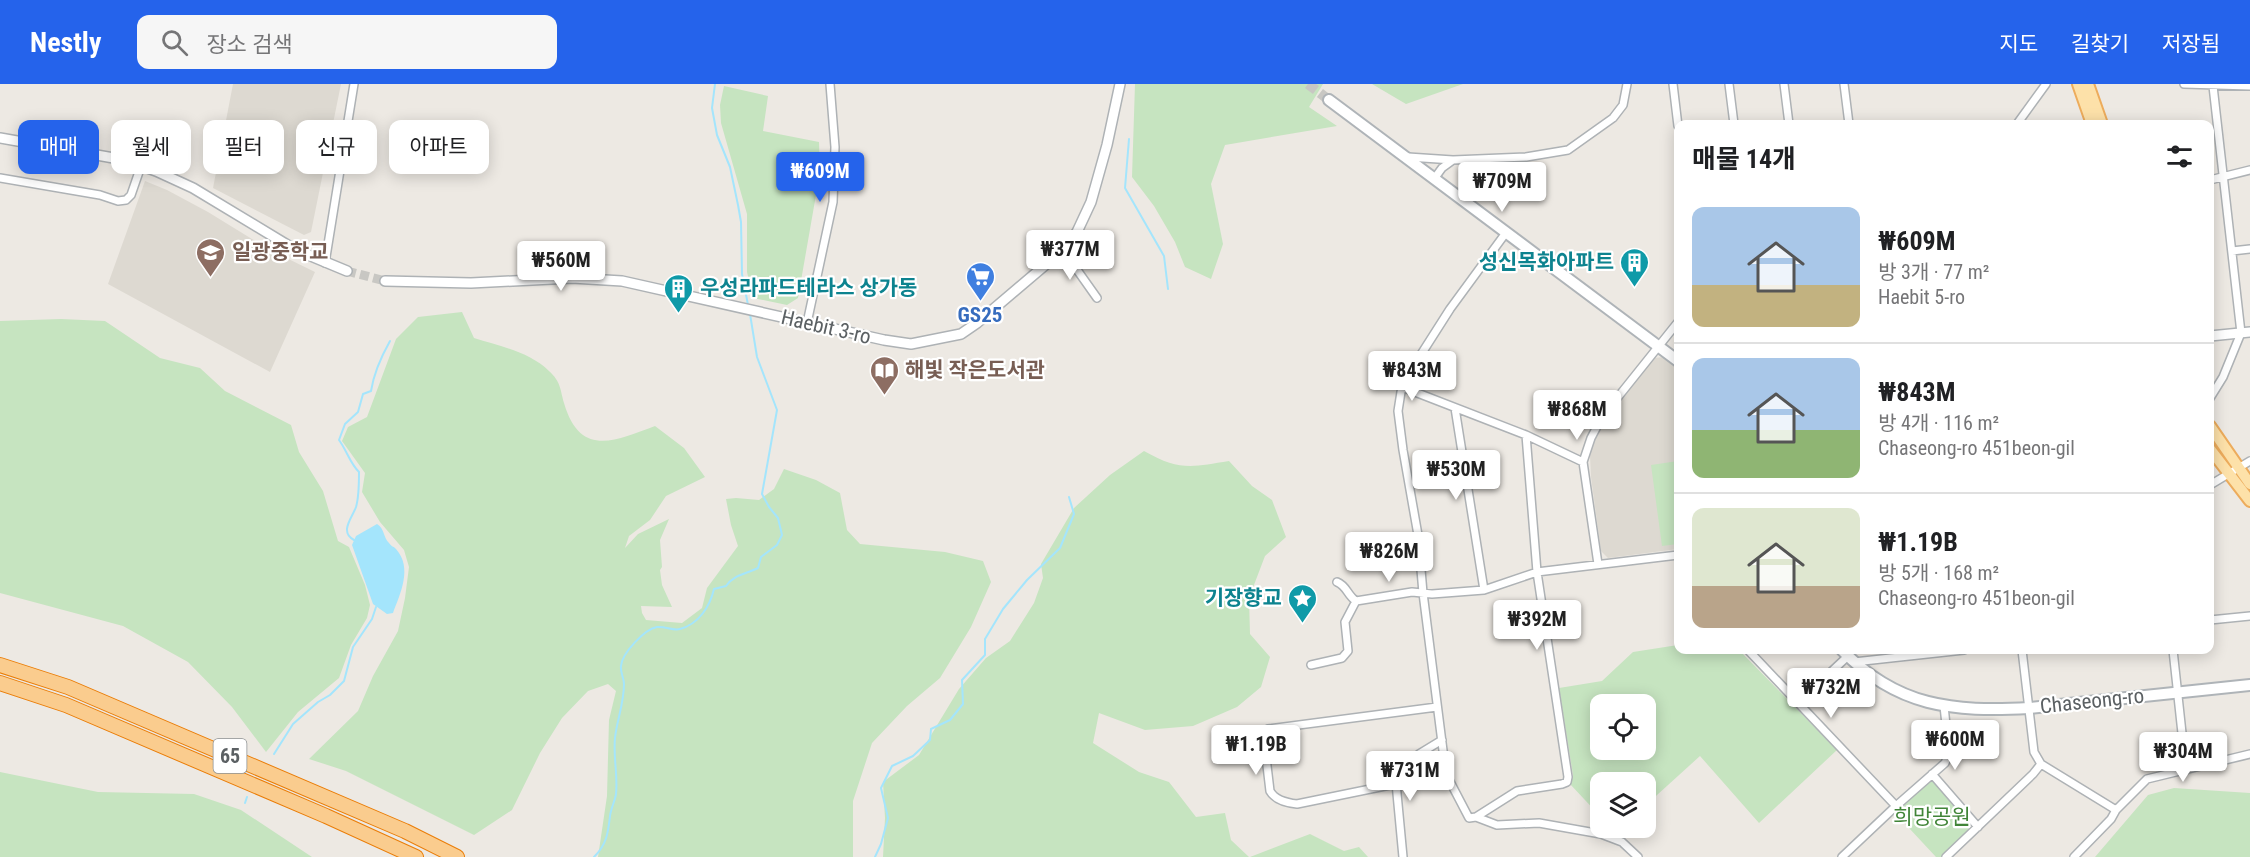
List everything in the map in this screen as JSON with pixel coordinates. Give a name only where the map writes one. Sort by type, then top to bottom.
[{"type":"highway","name":"65","points":[[0,665],[68,687],[405,831],[457,857]]},
{"type":"highway","name":"65","points":[[0,683],[66,705],[416,857]]},
{"type":"main road","points":[[2078,84],[2100,120]]},
{"type":"main road","points":[[2088,84],[2091,120]]},
{"type":"main road","points":[[1329,100],[1505,234],[1674,358]]},
{"type":"main road","points":[[2214,434],[2250,501]]},
{"type":"main road","points":[[2214,453],[2250,484]]},
{"type":"main road","name":"Chaseong-ro","points":[[1848,656],[1891,689],[1913,698],[1944,706],[2029,708],[2250,685]]},
{"type":"street","points":[[325,263],[354,84]]},
{"type":"street","points":[[807,322],[832,202],[835,147],[830,84]]},
{"type":"street","name":"Haebit 3-ro","points":[[385,281],[471,283],[572,278],[622,281],[738,309],[911,344],[961,334],[1063,250],[1077,232],[1092,202],[1120,84]]},
{"type":"street","points":[[1402,156],[1453,160],[1526,157],[1568,150],[1613,118],[1623,105],[1627,84]]},
{"type":"street","points":[[1673,84],[1677,120]]},
{"type":"street","points":[[1729,84],[1734,120]]},
{"type":"street","points":[[1784,84],[1788,120]]},
{"type":"street","points":[[1844,84],[1848,120]]},
{"type":"street","points":[[2021,120],[2046,84]]},
{"type":"street","points":[[2184,84],[2250,86]]},
{"type":"street","points":[[2212,86],[2232,251],[2246,332],[2214,392]]},
{"type":"street","points":[[0,138],[111,157]]},
{"type":"street","points":[[1434,179],[1442,168],[1453,160]]},
{"type":"street","points":[[2214,179],[2250,170]]},
{"type":"street","points":[[0,178],[100,195],[118,201],[126,200],[131,195],[138,174]]},
{"type":"street","points":[[160,174],[193,188],[278,240],[347,271]]},
{"type":"street","points":[[1505,234],[1450,309],[1402,387],[1398,411],[1418,535],[1445,768],[1448,781],[1470,818],[1497,825],[1539,823],[1581,830],[1610,837],[1622,843],[1638,857]]},
{"type":"street","points":[[2232,251],[2250,249]]},
{"type":"street","points":[[1063,250],[1097,298]]},
{"type":"street","points":[[1598,564],[1583,462],[1591,438],[1602,417],[1674,327]]},
{"type":"street","points":[[2214,336],[2246,332]]},
{"type":"street","points":[[1402,387],[1526,435],[1583,462]]},
{"type":"street","points":[[1455,408],[1484,590]]},
{"type":"street","points":[[1476,818],[1517,791],[1567,782],[1568,777],[1537,572],[1526,435]]},
{"type":"street","points":[[2214,483],[2250,461]]},
{"type":"street","points":[[1336,582],[1346,588],[1350,597],[1356,601],[1412,592],[1484,590],[1537,572],[1674,555]]},
{"type":"street","points":[[1311,665],[1342,658],[1348,651],[1345,622],[1356,601]]},
{"type":"street","points":[[2214,620],[2250,615]]},
{"type":"street","points":[[1752,654],[1896,806]]},
{"type":"street","points":[[1798,703],[1848,656],[1887,654]]},
{"type":"street","points":[[2022,654],[2034,752],[2041,764],[2116,810]]},
{"type":"street","points":[[2173,654],[2186,770]]},
{"type":"street","points":[[1437,706],[1268,729],[1263,732],[1270,791],[1272,795],[1285,802],[1297,804],[1382,788],[1399,779],[1445,768]]},
{"type":"street","points":[[1842,857],[1945,763],[1949,753],[1944,706]]},
{"type":"street","points":[[1403,857],[1396,783],[1419,754],[1442,740]]},
{"type":"street","points":[[2074,857],[2147,779],[2250,754]]},
{"type":"street","points":[[1946,857],[2041,764]]},
{"type":"street","points":[[1932,774],[1978,827]]},
{"type":"shaded area","points":[[233,84],[341,84],[334,120],[296,120],[296,174],[323,174],[311,232],[304,235],[213,188],[216,174],[284,174],[284,120],[226,120]]},
{"type":"shaded area","name":"일광중학교","points":[[145,181],[167,190],[268,249],[315,272],[270,372],[108,284]]},
{"type":"shaded area","points":[[1665,357],[1674,365],[1674,550],[1608,558],[1601,551],[1591,477],[1590,456],[1593,440],[1653,358]]},
{"type":"green space","points":[[1135,84],[1323,84],[1309,107],[1337,126],[1225,145],[1211,184],[1223,244],[1211,279],[1185,267],[1175,242],[1154,206],[1132,177]]},
{"type":"green space","points":[[1372,84],[1463,84],[1406,104]]},
{"type":"green space","points":[[724,86],[768,96],[763,131],[819,142],[820,172],[798,298],[787,305],[753,298],[747,272],[747,214],[721,123],[720,105]]},
{"type":"green space","points":[[462,312],[474,338],[524,354],[541,364],[553,375],[560,386],[571,420],[579,432],[600,441],[613,440],[655,426],[684,448],[705,477],[666,496],[650,520],[629,536],[625,548],[638,534],[669,519],[660,540],[662,567],[660,570],[662,585],[672,607],[641,606],[646,620],[682,623],[702,608],[707,588],[738,546],[726,499],[759,500],[774,489],[784,469],[816,480],[840,493],[847,530],[860,544],[945,552],[983,561],[991,582],[971,627],[940,678],[907,706],[872,743],[853,801],[853,857],[598,857],[607,796],[609,720],[616,691],[608,684],[588,691],[562,718],[540,753],[512,810],[474,835],[346,771],[309,759],[358,711],[373,676],[398,631],[409,567],[404,550],[380,522],[362,492],[365,473],[342,441],[348,427],[367,417],[396,339],[418,317]]},
{"type":"green space","points":[[61,319],[105,321],[160,358],[200,368],[225,391],[291,425],[299,452],[323,491],[338,541],[349,547],[365,585],[370,605],[367,618],[351,645],[339,678],[298,712],[266,752],[232,707],[188,662],[123,626],[0,593],[0,321]]},
{"type":"green space","points":[[1144,451],[1177,465],[1195,466],[1229,461],[1252,486],[1272,500],[1286,537],[1265,556],[1249,598],[1250,634],[1270,657],[1261,687],[1237,707],[1193,726],[1145,730],[1099,713],[1093,743],[1139,772],[1169,782],[1196,817],[1225,813],[1231,840],[1249,857],[883,857],[885,818],[883,782],[919,755],[959,689],[986,658],[1010,641],[1034,603],[1043,578],[1041,564],[1074,508],[1110,475]]},
{"type":"green space","points":[[1674,462],[1674,544],[1662,546],[1651,465]]},
{"type":"green space","points":[[1674,646],[1674,654],[1743,654],[1837,750],[1759,823],[1700,756],[1656,796],[1656,772],[1590,772],[1590,805],[1569,783],[1573,775],[1559,688],[1602,681],[1633,652]]},
{"type":"green space","points":[[0,772],[98,792],[194,794],[241,810],[312,857],[0,857]]},
{"type":"green space","name":"희망공원","points":[[1932,780],[1970,825],[1968,832],[1941,857],[1936,857],[1895,813]]},
{"type":"green space","points":[[2174,788],[2250,793],[2250,857],[2095,857],[2148,795]]},
{"type":"green space","points":[[1310,834],[1344,851],[1359,847],[1368,857],[1250,857]]},
{"type":"water","points":[[377,524],[387,541],[401,556],[404,564],[404,581],[399,598],[393,613],[387,614],[373,604],[352,545],[356,536]]},
{"type":"waterway","points":[[715,84],[712,108],[717,135],[730,167],[738,205],[741,222],[742,274],[748,305]]},
{"type":"waterway","points":[[1129,139],[1125,188],[1164,256],[1168,289]]},
{"type":"waterway","points":[[594,857],[602,848],[606,838],[616,794],[615,738],[624,691],[621,666],[625,655],[646,632],[652,629],[657,627],[677,629],[693,623],[710,602],[714,589],[726,586],[736,577],[758,568],[761,557],[777,545],[782,535],[778,518],[762,494],[777,410],[757,357],[750,314]]},
{"type":"waterway","points":[[354,540],[347,533],[347,529],[357,503],[359,472],[339,440],[345,424],[358,412],[363,394],[371,391],[378,365],[390,341]]},
{"type":"waterway","points":[[875,857],[888,818],[881,788],[892,766],[913,756],[930,740],[931,729],[950,720],[963,704],[962,680],[985,655],[985,639],[1003,609],[1027,580],[1060,548],[1074,514],[1069,497]]},
{"type":"waterway","points":[[274,754],[293,724],[344,681],[353,647],[372,619],[376,607]]},
{"type":"waterway","points":[[245,803],[247,797]]},
{"type":"tunnel","points":[[1308,84],[1329,100]]},
{"type":"tunnel","points":[[347,271],[385,281]]},
{"type":"place","name":"일광중학교","points":[[211,278]]},
{"type":"place","name":"성신목화아파트","points":[[1635,288]]},
{"type":"place","name":"GS25","points":[[980,302]]},
{"type":"place","name":"우성라파드테라스 상가동","points":[[679,314]]},
{"type":"place","name":"해빛 작은도서관","points":[[884,396]]},
{"type":"place","name":"기장향교","points":[[1303,624]]}]
